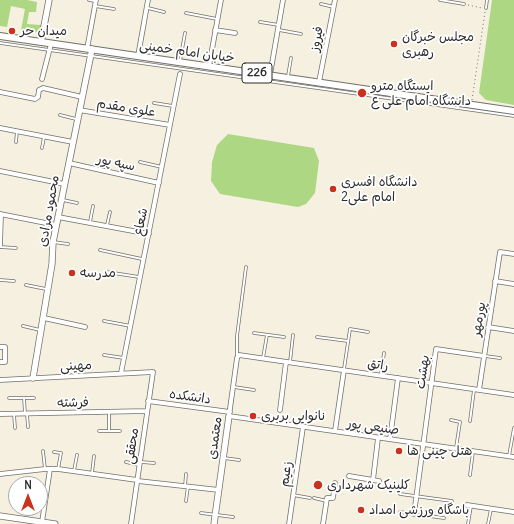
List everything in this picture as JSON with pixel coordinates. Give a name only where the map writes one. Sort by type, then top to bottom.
[{"type":"main road","name":"خیابان امام خمینی","points":[[0,36],[514,111]]},
{"type":"street","points":[[41,42],[49,0]]},
{"type":"street","points":[[138,56],[148,0]]},
{"type":"street","points":[[209,66],[221,0]]},
{"type":"street","points":[[270,75],[283,0]]},
{"type":"street","name":"فیروز","points":[[319,82],[335,0]]},
{"type":"street","points":[[89,49],[96,2]]},
{"type":"street","points":[[216,30],[235,33]]},
{"type":"street","points":[[42,79],[51,44]]},
{"type":"street","name":"محمود مرادی","points":[[32,378],[44,318],[52,264],[53,242],[90,56],[89,49]]},
{"type":"street","name":"شعاع","points":[[121,373],[180,74]]},
{"type":"street","points":[[0,92],[34,99],[38,96],[39,90],[43,88],[82,97]]},
{"type":"street","name":"علوی مقدم","points":[[79,110],[170,124]]},
{"type":"street","points":[[0,128],[73,142]]},
{"type":"street","name":"سپه پور","points":[[69,163],[159,183]]},
{"type":"street","points":[[0,171],[64,184]]},
{"type":"street","points":[[0,247],[0,214],[56,225]]},
{"type":"street","points":[[58,217],[149,234]]},
{"type":"street","name":"پورمهر","points":[[477,389],[484,356],[500,252],[514,254]]},
{"type":"street","points":[[495,281],[514,284]]},
{"type":"street","points":[[44,318],[85,327]]},
{"type":"street","points":[[488,327],[514,331]]},
{"type":"street","points":[[0,347],[5,347],[5,362],[0,362]]},
{"type":"street","name":"بهشت","points":[[414,514],[436,349],[484,356]]},
{"type":"street","name":"راتق","points":[[238,356],[263,358],[514,395]]},
{"type":"street","name":"معتمدی","points":[[214,524],[238,356]]},
{"type":"street","points":[[280,410],[288,362]]},
{"type":"street","points":[[335,431],[344,370]]},
{"type":"street","name":"مهینی","points":[[0,380],[152,372]]},
{"type":"street","name":"محققی","points":[[130,524],[152,372]]},
{"type":"street","points":[[390,439],[398,378]]},
{"type":"street","name":"دانشکده","points":[[148,401],[230,414]]},
{"type":"street","name":"فرشته","points":[[0,414],[147,411]]},
{"type":"street","name":"صنیعی پور","points":[[230,414],[303,427],[514,457]]},
{"type":"street","name":"زعیم","points":[[289,524],[303,427]]},
{"type":"street","points":[[373,480],[378,438]]},
{"type":"street","points":[[0,474],[44,469],[58,469],[219,490]]},
{"type":"street","points":[[42,522],[50,469]]},
{"type":"street","points":[[349,476],[379,481]]},
{"type":"street","points":[[323,524],[327,498],[333,498],[335,483]]},
{"type":"street","points":[[469,505],[514,512]]},
{"type":"street","points":[[0,516],[56,524]]},
{"type":"lane","points":[[89,0],[114,9]]},
{"type":"lane","points":[[440,0],[464,4]]},
{"type":"lane","points":[[486,8],[487,0]]},
{"type":"lane","points":[[321,4],[334,7]]},
{"type":"lane","points":[[147,8],[164,12]]},
{"type":"lane","points":[[186,13],[217,19]]},
{"type":"lane","points":[[260,22],[301,34]]},
{"type":"lane","points":[[180,62],[185,33]]},
{"type":"lane","points":[[0,43],[514,116]]},
{"type":"lane","points":[[288,78],[291,58]]},
{"type":"lane","points":[[154,103],[174,106]]},
{"type":"lane","points":[[60,115],[78,119]]},
{"type":"lane","points":[[16,142],[17,131]]},
{"type":"lane","points":[[42,148],[44,136]]},
{"type":"lane","points":[[140,162],[162,167]]},
{"type":"lane","points":[[61,200],[77,203]]},
{"type":"lane","points":[[90,223],[93,206]]},
{"type":"lane","points":[[107,226],[110,212]]},
{"type":"lane","points":[[53,242],[68,244]]},
{"type":"lane","points":[[0,247],[16,248]]},
{"type":"lane","points":[[100,250],[144,259]]},
{"type":"lane","points":[[238,356],[237,336],[246,267]]},
{"type":"lane","points":[[107,272],[140,278]]},
{"type":"lane","points":[[0,280],[14,281]]},
{"type":"lane","points":[[26,286],[48,289]]},
{"type":"lane","points":[[104,321],[131,326]]},
{"type":"lane","points":[[23,326],[42,330]]},
{"type":"lane","points":[[344,370],[350,329],[368,332]]},
{"type":"lane","points":[[254,333],[284,337]]},
{"type":"lane","points":[[263,358],[267,335]]},
{"type":"lane","points":[[288,362],[293,335]]},
{"type":"lane","points":[[317,337],[348,341]]},
{"type":"lane","points":[[381,376],[384,353]]},
{"type":"lane","points":[[104,355],[124,358]]},
{"type":"lane","points":[[484,356],[500,358]]},
{"type":"lane","points":[[233,387],[254,390]]},
{"type":"lane","points":[[470,420],[477,389]]},
{"type":"lane","points":[[9,398],[34,398]]},
{"type":"lane","points":[[24,398],[28,427]]},
{"type":"lane","points":[[109,412],[110,431]]},
{"type":"lane","points":[[14,414],[15,428]]},
{"type":"lane","points":[[451,420],[460,422],[456,449]]},
{"type":"lane","points":[[509,456],[514,428]]},
{"type":"lane","points":[[99,431],[120,431]]},
{"type":"lane","points":[[43,451],[44,469]]},
{"type":"lane","points":[[470,475],[473,451]]},
{"type":"lane","points":[[54,452],[61,453],[58,469]]},
{"type":"lane","points":[[74,471],[77,455]]},
{"type":"lane","points":[[92,473],[94,456]]},
{"type":"lane","points":[[224,458],[239,460]]},
{"type":"lane","points":[[126,462],[139,464],[154,463]]},
{"type":"lane","points":[[186,474],[186,501]]},
{"type":"lane","points":[[400,494],[452,501]]},
{"type":"lane","points":[[293,495],[310,498]]},
{"type":"lane","points":[[314,498],[327,501]]},
{"type":"lane","points":[[468,524],[469,505]]},
{"type":"lane","points":[[488,524],[491,509]]},
{"type":"lane","points":[[400,512],[444,518]]},
{"type":"lane","points":[[201,513],[233,517]]},
{"type":"path","points":[[464,4],[486,8],[472,104]]},
{"type":"green space","points":[[0,0],[27,0],[37,2],[36,12],[29,12],[27,24],[41,25],[40,33],[21,30],[25,9],[11,6],[7,27],[0,26]]},
{"type":"green space","points":[[492,0],[514,0],[514,105],[486,100],[479,93]]},
{"type":"green space","points":[[228,134],[314,148],[319,161],[315,193],[306,204],[298,207],[220,194],[211,181],[212,162],[217,145]]},
{"type":"place","name":"میدان حر","points":[[12,31]]},
{"type":"place","name":"مجلس خبرگان رهبری","points":[[394,44]]},
{"type":"place","name":"ایستگاه مترو دانشگاه امام علی ع","points":[[362,93]]},
{"type":"place","name":"دانشگاه افسری امام علی2","points":[[333,189]]},
{"type":"place","name":"مدرسه","points":[[72,273]]},
{"type":"place","name":"نانوایی بربری","points":[[253,416]]},
{"type":"place","name":"هتل چینی ها","points":[[399,451]]},
{"type":"place","name":"کلینیک شهرداری","points":[[318,485]]},
{"type":"place","name":"باشگاه ورزشی امداد","points":[[361,510]]}]
